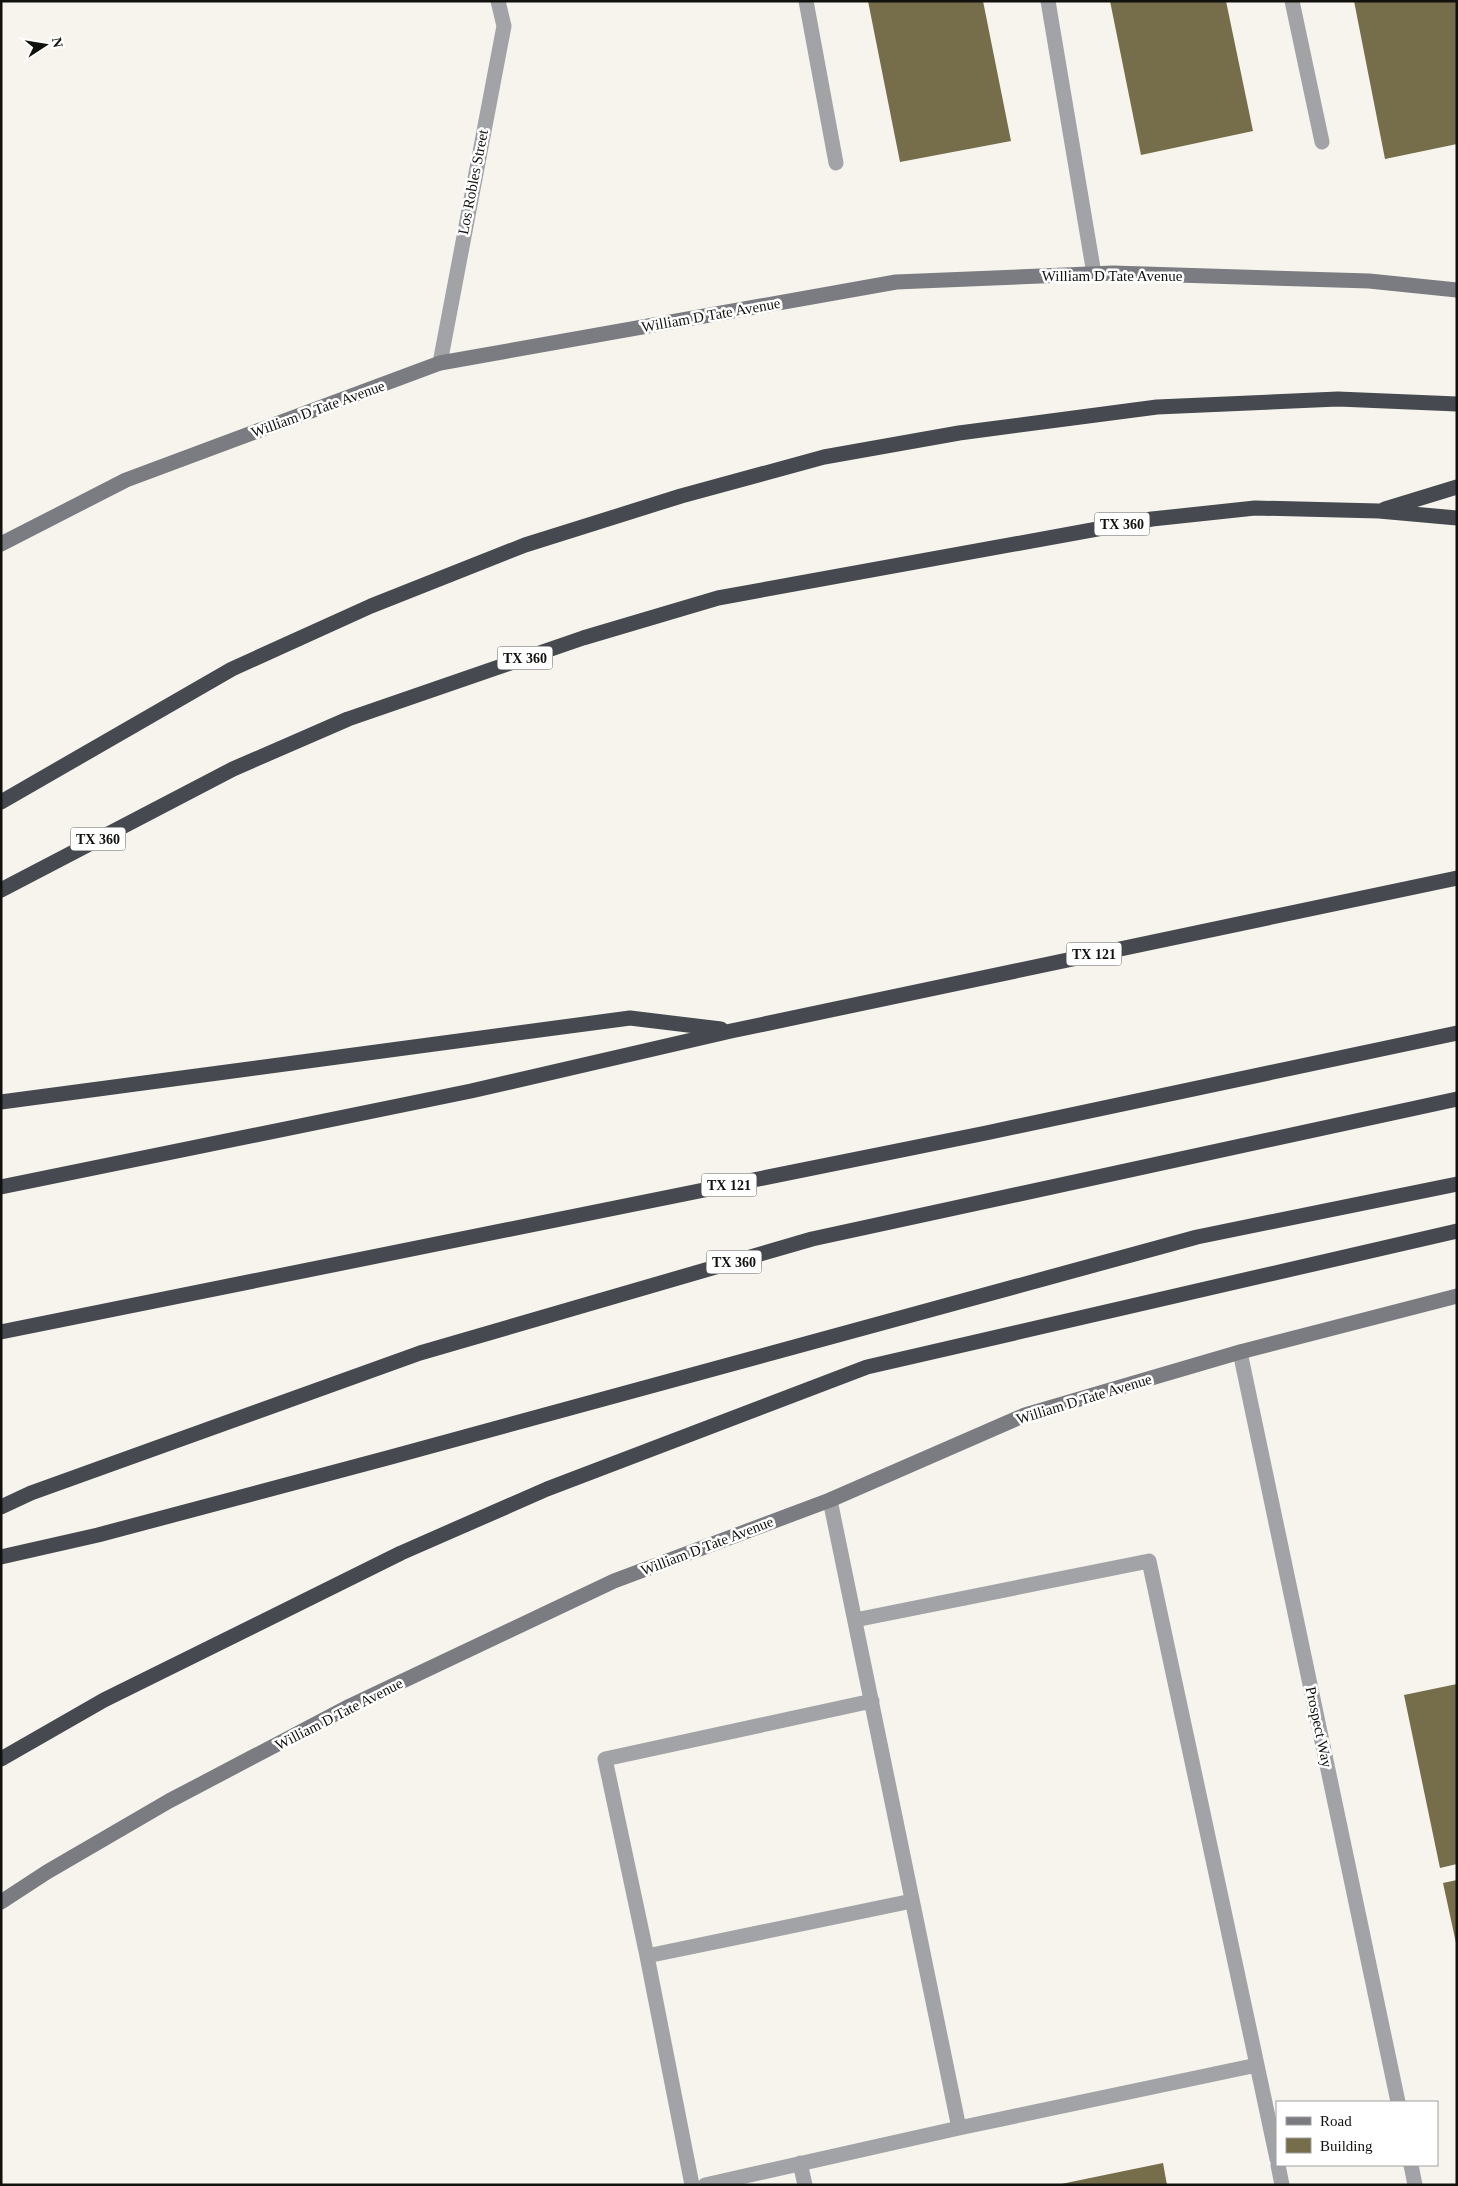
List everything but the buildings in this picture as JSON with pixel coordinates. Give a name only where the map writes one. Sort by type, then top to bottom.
[{"type":"highway","points":[[1,802],[232,670],[371,606],[525,544],[729,483],[824,457],[960,433],[1157,407],[1338,399],[1457,404]]},
{"type":"highway","points":[[1379,511],[1457,487]]},
{"type":"highway","name":"TX 360","points":[[1,890],[233,769],[348,719],[583,638],[718,598],[1152,518],[1255,508],[1379,511]]},
{"type":"highway","points":[[1379,511],[1457,518]]},
{"type":"highway","name":"TX 121","points":[[1,1187],[471,1091],[731,1031],[1457,878]]},
{"type":"highway","points":[[1,1102],[630,1018],[731,1031]]},
{"type":"highway","name":"TX 121","points":[[1,1332],[986,1133],[1457,1033]]},
{"type":"highway","name":"TX 360","points":[[1,1507],[31,1493],[420,1353],[812,1239],[1457,1099]]},
{"type":"highway","points":[[1,1557],[98,1535],[1197,1237],[1457,1184]]},
{"type":"highway","points":[[1,1759],[104,1700],[401,1553],[547,1489],[867,1368],[1457,1231]]},
{"type":"main road","name":"William D Tate Avenue","points":[[1,544],[126,480],[440,363],[896,282],[1094,274],[1369,281],[1457,290]]},
{"type":"main road","name":"William D Tate Avenue","points":[[1,1902],[47,1872],[169,1800],[366,1699],[614,1581],[830,1500],[1025,1415],[1240,1352],[1457,1296]]},
{"type":"street","name":"Los Robles Street","points":[[440,363],[504,26],[498,1]]},
{"type":"street","points":[[806,1],[836,163]]},
{"type":"street","points":[[1048,1],[1094,274]]},
{"type":"street","points":[[1292,1],[1322,142]]},
{"type":"street","name":"Prospect Way","points":[[1240,1352],[1398,2101]]},
{"type":"street","points":[[830,1500],[958,2128]]},
{"type":"street","points":[[855,1620],[1150,1561],[1276,2154]]},
{"type":"street","points":[[692,2185],[647,1956],[605,1759],[872,1701]]},
{"type":"street","points":[[647,1956],[912,1901]]},
{"type":"street","points":[[705,2185],[958,2128],[1257,2065]]},
{"type":"street","points":[[800,2163],[805,2185]]},
{"type":"street","points":[[1278,2166],[1282,2185]]},
{"type":"street","points":[[1411,2166],[1416,2185]]}]
